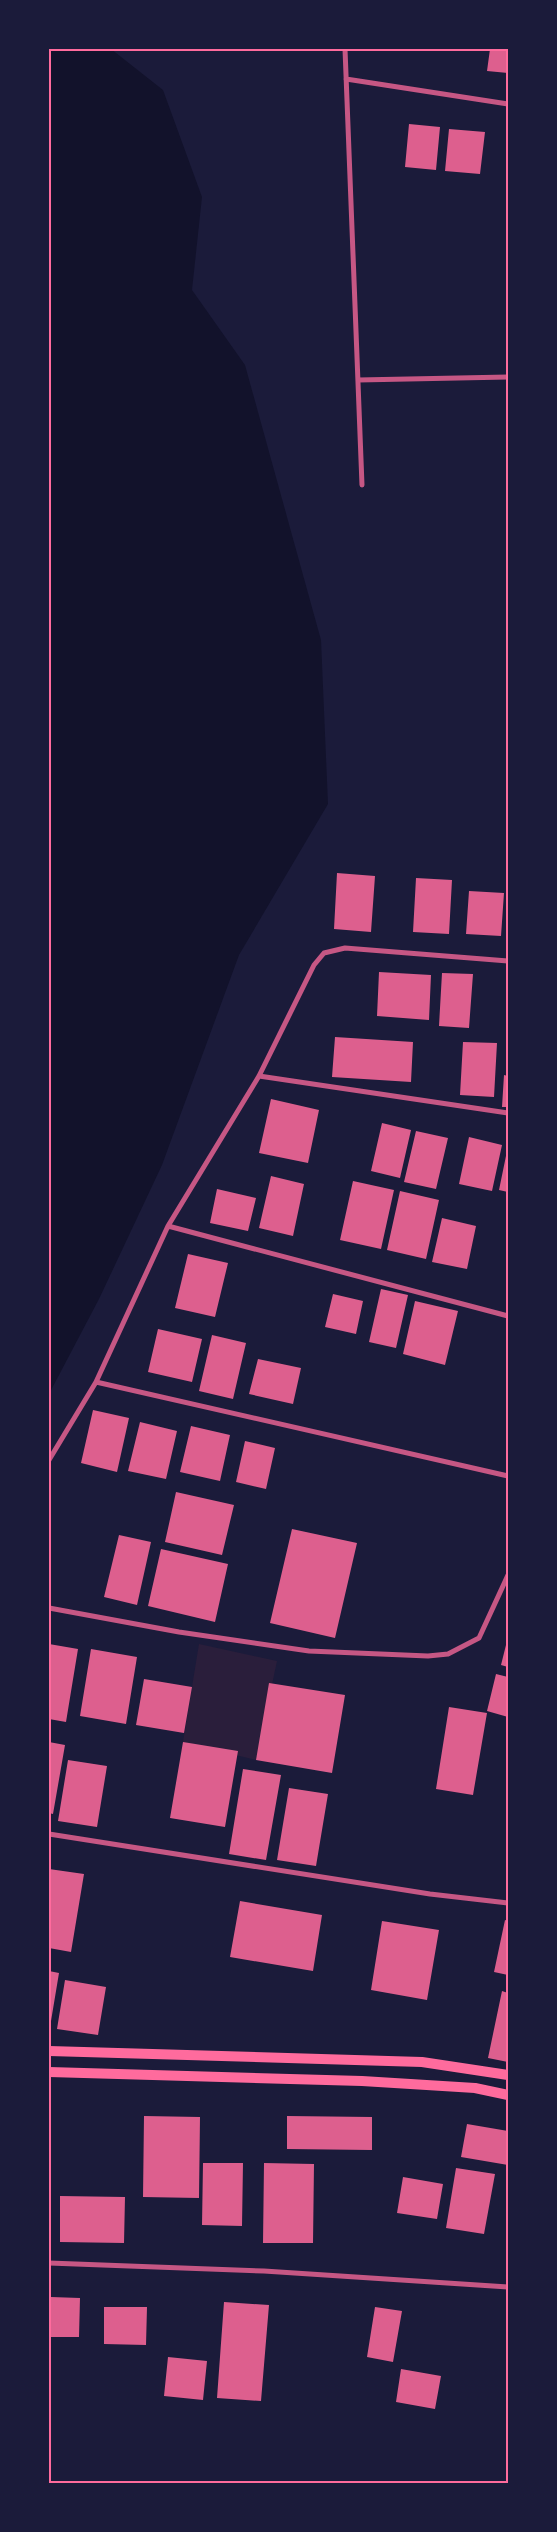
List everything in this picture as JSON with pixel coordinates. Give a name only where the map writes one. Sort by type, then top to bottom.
[{"type":"main road","points":[[49,2051],[422,2062],[508,2075]]},
{"type":"main road","points":[[49,2072],[362,2081],[475,2088],[508,2095]]},
{"type":"street","points":[[345,49],[362,485]]},
{"type":"street","points":[[346,79],[508,104]]},
{"type":"street","points":[[358,380],[508,377]]},
{"type":"street","points":[[49,1460],[96,1382],[168,1226],[258,1076],[314,965],[324,953],[345,948],[508,961]]},
{"type":"street","points":[[258,1076],[508,1113]]},
{"type":"street","points":[[168,1226],[508,1316]]},
{"type":"street","points":[[96,1382],[508,1476]]},
{"type":"street","points":[[49,1608],[178,1632],[309,1651],[428,1656],[448,1654],[479,1638],[508,1575]]},
{"type":"street","points":[[49,1834],[430,1894],[508,1903]]},
{"type":"street","points":[[49,2263],[264,2271],[508,2287]]},
{"type":"shaded area","points":[[49,49],[111,49],[163,90],[202,197],[192,290],[245,365],[321,640],[328,804],[239,955],[162,1165],[99,1299],[49,1394]]},
{"type":"shaded area","points":[[199,1644],[277,1661],[256,1760],[183,1742]]},
{"type":"building","points":[[490,49],[508,49],[508,73],[487,71]]},
{"type":"building","points":[[409,124],[440,127],[436,170],[405,167]]},
{"type":"building","points":[[449,129],[485,132],[480,174],[445,171]]},
{"type":"building","points":[[337,873],[375,876],[371,932],[334,929]]},
{"type":"building","points":[[416,878],[452,880],[449,934],[413,932]]},
{"type":"building","points":[[469,891],[504,893],[501,936],[466,934]]},
{"type":"building","points":[[379,972],[431,975],[429,1020],[377,1016]]},
{"type":"building","points":[[442,973],[473,974],[469,1028],[439,1026]]},
{"type":"building","points":[[335,1037],[413,1042],[411,1082],[332,1077]]},
{"type":"building","points":[[463,1042],[497,1043],[494,1097],[460,1095]]},
{"type":"building","points":[[504,1075],[508,1076],[508,1107],[502,1107]]},
{"type":"building","points":[[271,1099],[319,1110],[308,1163],[259,1153]]},
{"type":"building","points":[[382,1123],[411,1130],[400,1178],[371,1171]]},
{"type":"building","points":[[416,1131],[448,1138],[436,1189],[404,1182]]},
{"type":"building","points":[[469,1137],[502,1145],[492,1191],[459,1184]]},
{"type":"building","points":[[508,1151],[508,1192],[499,1190]]},
{"type":"building","points":[[271,1176],[304,1184],[293,1236],[259,1228]]},
{"type":"building","points":[[353,1181],[394,1190],[381,1249],[340,1240]]},
{"type":"building","points":[[217,1189],[256,1198],[248,1231],[210,1223]]},
{"type":"building","points":[[400,1191],[439,1200],[426,1259],[387,1250]]},
{"type":"building","points":[[442,1218],[476,1226],[467,1269],[432,1262]]},
{"type":"building","points":[[188,1254],[228,1263],[215,1317],[175,1308]]},
{"type":"building","points":[[381,1289],[408,1295],[396,1348],[369,1342]]},
{"type":"building","points":[[333,1294],[363,1301],[356,1334],[325,1327]]},
{"type":"building","points":[[415,1301],[458,1311],[445,1365],[403,1354]]},
{"type":"building","points":[[158,1329],[202,1339],[192,1382],[148,1372]]},
{"type":"building","points":[[212,1335],[246,1343],[233,1399],[199,1391]]},
{"type":"building","points":[[258,1359],[301,1368],[293,1404],[249,1394]]},
{"type":"building","points":[[93,1410],[129,1418],[117,1472],[81,1463]]},
{"type":"building","points":[[140,1422],[177,1431],[166,1479],[128,1471]]},
{"type":"building","points":[[191,1426],[230,1435],[220,1481],[180,1472]]},
{"type":"building","points":[[245,1441],[275,1448],[266,1489],[236,1482]]},
{"type":"building","points":[[176,1492],[234,1505],[222,1555],[165,1542]]},
{"type":"building","points":[[292,1529],[357,1543],[335,1638],[270,1623]]},
{"type":"building","points":[[119,1535],[151,1542],[137,1605],[104,1597]]},
{"type":"building","points":[[161,1549],[228,1564],[215,1622],[148,1606]]},
{"type":"building","points":[[508,1637],[508,1667],[501,1665]]},
{"type":"building","points":[[49,1644],[78,1649],[66,1722],[49,1719]]},
{"type":"building","points":[[91,1649],[137,1657],[126,1724],[80,1716]]},
{"type":"building","points":[[496,1674],[508,1677],[508,1717],[487,1711]]},
{"type":"building","points":[[144,1679],[192,1687],[184,1733],[136,1725]]},
{"type":"building","points":[[269,1683],[345,1695],[332,1773],[256,1760]]},
{"type":"building","points":[[449,1707],[487,1713],[473,1795],[436,1789]]},
{"type":"building","points":[[49,1742],[65,1745],[53,1814],[49,1813]]},
{"type":"building","points":[[183,1742],[238,1751],[225,1827],[170,1818]]},
{"type":"building","points":[[68,1760],[107,1766],[97,1827],[58,1821]]},
{"type":"building","points":[[243,1769],[281,1775],[266,1860],[229,1854]]},
{"type":"building","points":[[289,1788],[328,1794],[316,1866],[277,1860]]},
{"type":"building","points":[[49,1869],[84,1874],[71,1952],[49,1948]]},
{"type":"building","points":[[240,1901],[322,1915],[313,1971],[230,1957]]},
{"type":"building","points":[[505,1920],[508,1921],[508,1975],[494,1972]]},
{"type":"building","points":[[382,1921],[439,1930],[427,2000],[371,1990]]},
{"type":"building","points":[[49,1971],[59,1973],[50,2027],[49,2027]]},
{"type":"building","points":[[65,1980],[106,1987],[98,2035],[57,2029]]},
{"type":"building","points":[[502,1991],[508,1993],[508,2062],[488,2058]]},
{"type":"building","points":[[144,2116],[200,2117],[199,2198],[143,2197]]},
{"type":"building","points":[[287,2116],[372,2117],[372,2150],[287,2149]]},
{"type":"building","points":[[467,2124],[508,2131],[508,2165],[461,2157]]},
{"type":"building","points":[[203,2163],[243,2163],[242,2226],[202,2225]]},
{"type":"building","points":[[264,2163],[314,2164],[313,2243],[263,2243]]},
{"type":"building","points":[[456,2168],[495,2174],[484,2234],[446,2228]]},
{"type":"building","points":[[403,2177],[443,2184],[437,2219],[397,2213]]},
{"type":"building","points":[[60,2196],[125,2197],[124,2243],[60,2242]]},
{"type":"building","points":[[51,2297],[80,2298],[79,2337],[50,2337]]},
{"type":"building","points":[[224,2302],[269,2305],[261,2401],[217,2398]]},
{"type":"building","points":[[104,2307],[147,2307],[146,2345],[104,2344]]},
{"type":"building","points":[[375,2307],[402,2311],[393,2362],[367,2357]]},
{"type":"building","points":[[168,2357],[207,2361],[203,2400],[164,2396]]},
{"type":"building","points":[[401,2369],[441,2376],[435,2409],[396,2402]]}]
